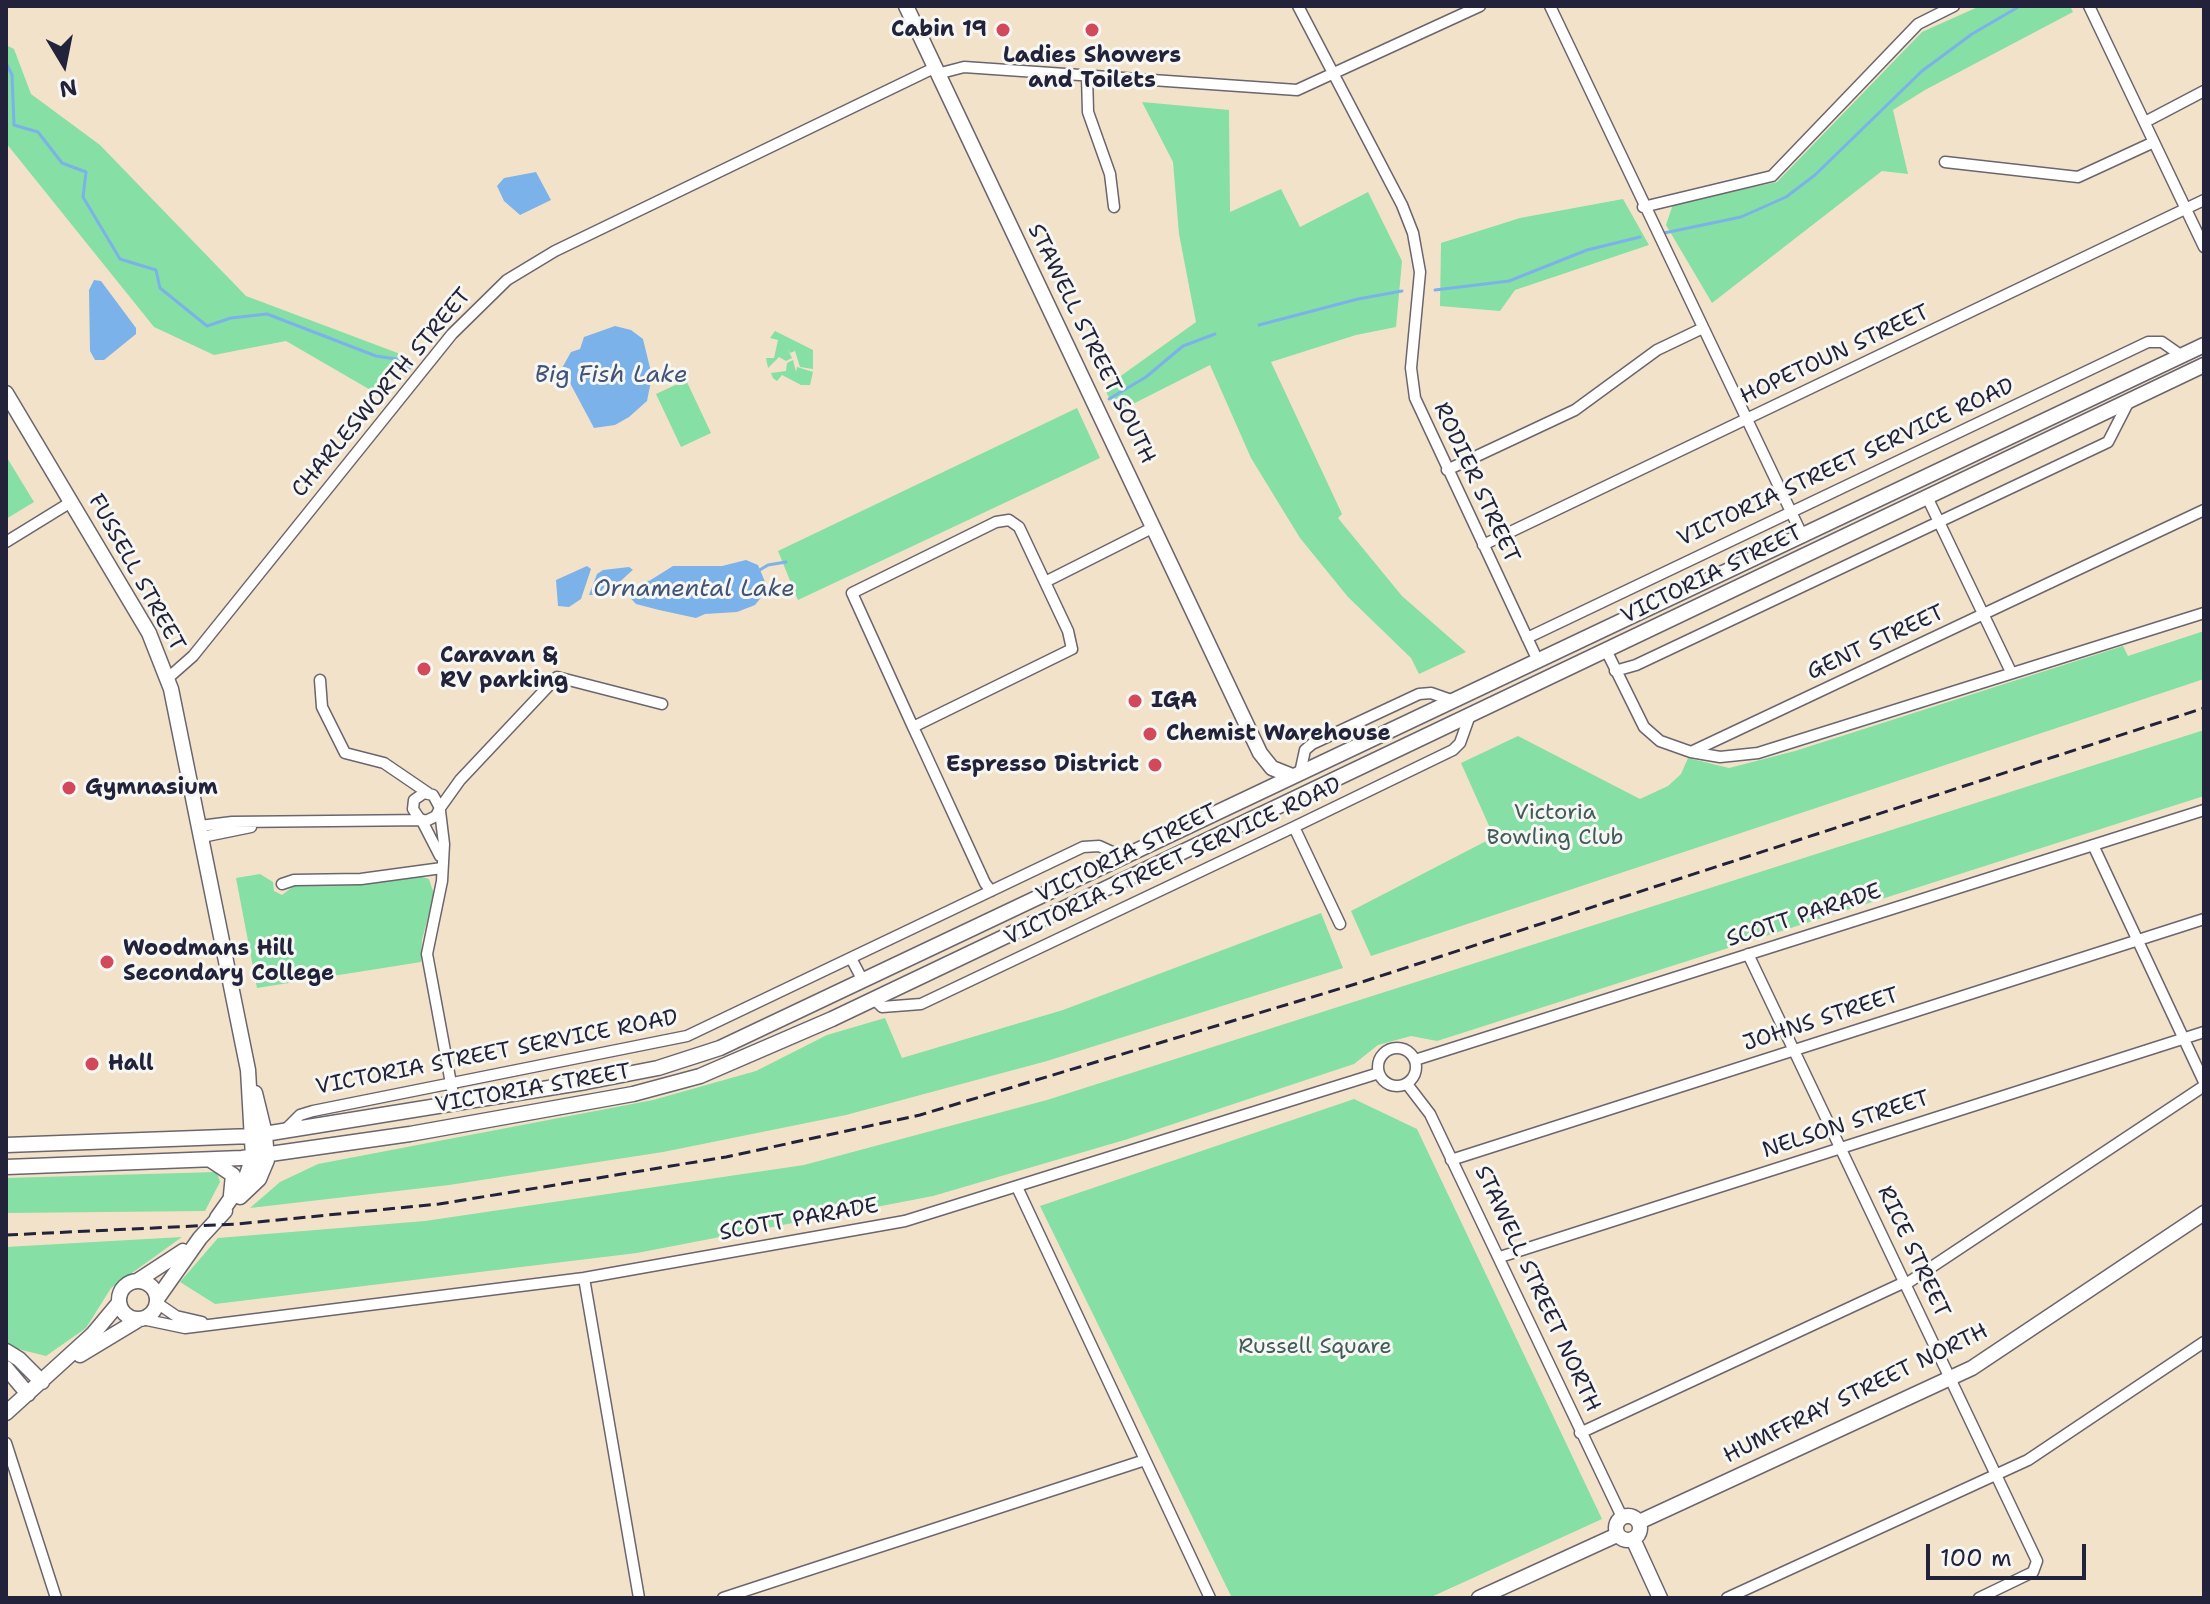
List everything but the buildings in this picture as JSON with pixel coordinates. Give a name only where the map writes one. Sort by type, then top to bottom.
[{"type":"main road","name":"STAWELL STREET SOUTH","points":[[906,6],[1265,761],[1281,774],[1296,774]]},
{"type":"main road","name":"VICTORIA STREET","points":[[6,1145],[259,1135],[455,1105],[678,1062],[744,1038],[1121,856],[1803,537],[2204,345]]},
{"type":"main road","name":"VICTORIA STREET","points":[[6,1167],[209,1161],[410,1134],[672,1085],[752,1056],[2204,365]]},
{"type":"main road","name":"FUSSELL STREET","points":[[6,393],[149,633],[168,678],[248,1070],[260,1156]]},
{"type":"main road","points":[[1538,661],[1545,678]]},
{"type":"main road","name":"STAWELL STREET SOUTH","points":[[1236,702],[1248,740],[1270,787]]},
{"type":"main road","points":[[1270,787],[1295,798]]},
{"type":"main road","points":[[863,981],[874,999]]},
{"type":"main road","points":[[217,1218],[278,1162],[410,1134]]},
{"type":"main road","points":[[252,1187],[262,1173],[260,1156]]},
{"type":"main road","points":[[48,1377],[150,1315],[200,1238],[260,1156]]},
{"type":"main road","points":[[209,1161],[225,1166],[233,1175],[230,1199]]},
{"type":"main road","name":"HUMFFRAY STREET NORTH","points":[[1639,1522],[1951,1378],[1995,1354],[2204,1213]]},
{"type":"main road","points":[[6,1413],[48,1377],[118,1304],[124,1287],[200,1238]]},
{"type":"main road","points":[[137,1281],[148,1284],[157,1301]]},
{"type":"main road","points":[[118,1304],[128,1317],[140,1320]]},
{"type":"main road","points":[[6,1351],[48,1377]]},
{"type":"main road","points":[[6,1368],[28,1394]]},
{"type":"main road","points":[[1632,1516],[1639,1522],[1640,1532],[1633,1539],[1625,1540],[1617,1535],[1616,1526],[1622,1517],[1632,1516]]},
{"type":"main road","points":[[1479,1598],[1617,1535]]},
{"type":"main road","points":[[1633,1539],[1660,1598]]},
{"type":"street","name":"RODIER STREET","points":[[1298,6],[1402,205],[1416,244],[1420,277],[1412,385],[1447,470],[1538,661]]},
{"type":"street","name":"CHARLESWORTH STREET","points":[[168,678],[193,656],[452,334],[507,280],[567,245],[935,71],[964,67],[1283,91],[1306,88],[1480,6]]},
{"type":"street","points":[[1550,6],[1643,207],[1803,537]]},
{"type":"street","points":[[1643,207],[1772,176],[1918,24],[1954,6]]},
{"type":"street","points":[[2089,6],[2204,247]]},
{"type":"street","points":[[1087,75],[1090,121],[1110,174],[1114,207]]},
{"type":"street","points":[[2145,122],[2204,91]]},
{"type":"street","points":[[1945,162],[2078,177],[2154,142]]},
{"type":"street","name":"HOPETOUN STREET","points":[[1483,545],[2204,200]]},
{"type":"street","points":[[1447,470],[1575,410],[1657,350],[1703,328]]},
{"type":"street","name":"VICTORIA STREET SERVICE ROAD","points":[[1527,638],[2148,342],[2162,342],[2182,356]]},
{"type":"street","points":[[1615,671],[1636,665],[2108,442],[2129,401]]},
{"type":"street","points":[[1927,497],[2011,672]]},
{"type":"street","points":[[6,542],[71,502]]},
{"type":"street","name":"GENT STREET","points":[[1691,752],[2204,510]]},
{"type":"street","points":[[913,727],[1072,649],[1073,642],[1019,527],[1009,520],[996,522],[852,593],[913,727],[991,891]]},
{"type":"street","points":[[1045,582],[1154,527]]},
{"type":"street","points":[[1606,650],[1634,712],[1650,734],[1691,752],[1720,757],[1758,753],[2204,613]]},
{"type":"street","points":[[201,832],[238,822],[432,819],[460,780],[557,677],[662,704]]},
{"type":"street","points":[[320,680],[322,707],[345,753],[384,763],[437,798],[442,865],[427,954],[455,1105]]},
{"type":"street","name":"VICTORIA STREET SERVICE ROAD","points":[[1296,774],[1304,752],[1312,744],[1419,694],[1428,692],[1455,700]]},
{"type":"street","name":"VICTORIA STREET SERVICE ROAD","points":[[874,999],[882,1007],[921,1004],[1294,827],[1453,750],[1460,743],[1470,715]]},
{"type":"street","points":[[402,777],[420,818],[431,834],[442,865]]},
{"type":"street","points":[[386,820],[420,795],[460,780]]},
{"type":"street","name":"SCOTT PARADE","points":[[1415,1060],[2204,810]]},
{"type":"street","points":[[1294,827],[1340,924]]},
{"type":"street","name":"VICTORIA STREET SERVICE ROAD","points":[[284,1131],[307,1112],[687,1036],[1088,845],[1099,846],[1121,856]]},
{"type":"street","points":[[1580,1433],[1906,1283],[2204,1084],[2093,845]]},
{"type":"street","points":[[282,884],[294,880],[361,879],[442,865]]},
{"type":"street","name":"JOHNS STREET","points":[[1451,1160],[2204,919]]},
{"type":"street","name":"RICE STREET","points":[[1748,954],[2036,1558],[2037,1568],[1979,1598]]},
{"type":"street","points":[[852,960],[863,981]]},
{"type":"street","name":"NELSON STREET","points":[[1500,1257],[2204,1032]]},
{"type":"street","points":[[1397,1048],[1408,1051],[1415,1060],[1415,1076],[1407,1084],[1390,1085],[1379,1073],[1379,1060],[1387,1051],[1397,1048]]},
{"type":"street","name":"SCOTT PARADE","points":[[140,1320],[177,1328],[584,1278],[905,1221],[1379,1073]]},
{"type":"street","name":"STAWELL STREET NORTH","points":[[1407,1084],[1430,1114],[1622,1517]]},
{"type":"street","points":[[1017,1187],[1210,1598]]},
{"type":"street","points":[[584,1278],[639,1598]]},
{"type":"street","name":"SCOTT PARADE","points":[[157,1301],[176,1316],[208,1323]]},
{"type":"street","points":[[1727,1598],[2033,1458],[2204,1342]]},
{"type":"street","points":[[6,1443],[56,1598]]},
{"type":"street","points":[[723,1598],[1145,1460]]},
{"type":"green space","points":[[1980,6],[2070,6],[2073,12],[1893,110],[1908,174],[1882,171],[1712,303],[1666,225],[1673,204],[1777,182],[1922,32]]},
{"type":"green space","points":[[6,45],[14,49],[31,94],[100,145],[246,296],[403,355],[374,392],[286,341],[214,355],[154,327],[6,143]]},
{"type":"green space","points":[[1142,102],[1229,110],[1230,212],[1281,189],[1300,227],[1368,192],[1402,261],[1396,327],[1356,335],[1271,362],[1342,514],[1338,518],[1402,596],[1466,652],[1419,674],[1411,658],[1348,597],[1300,538],[1251,458],[1210,365],[1117,412],[1104,388],[1196,322],[1179,234],[1173,162]]},
{"type":"green space","points":[[1623,199],[1649,245],[1515,290],[1500,311],[1440,306],[1441,243],[1520,218]]},
{"type":"green space","points":[[775,331],[813,350],[813,369],[800,367],[795,351],[790,353],[787,348],[792,358],[786,361],[779,357],[768,368],[766,358],[774,358],[778,340],[770,338]]},
{"type":"green space","points":[[793,360],[796,372],[797,367],[813,372],[810,385],[801,385],[782,375],[777,381],[773,378],[771,373],[786,371],[787,363]]},
{"type":"green space","points":[[686,380],[711,433],[681,447],[656,394]]},
{"type":"green space","points":[[1077,408],[1100,458],[798,600],[778,551]]},
{"type":"green space","points":[[6,456],[34,502],[6,519]]},
{"type":"green space","name":"Victoria Bowling Club","points":[[2204,631],[2204,679],[1371,956],[1351,911],[1494,837],[1461,763],[1518,736],[1640,799],[1668,786],[1681,774],[1688,758],[1729,768],[1795,751],[2123,646],[2128,656]]},
{"type":"green space","points":[[2204,730],[2204,796],[1437,1041],[1411,1036],[1378,1045],[1354,1064],[1128,1139],[933,1196],[637,1253],[215,1304],[180,1282],[218,1238],[425,1221],[804,1165],[1047,1100]]},
{"type":"green space","points":[[260,874],[273,882],[274,891],[282,895],[295,885],[358,885],[419,876],[429,879],[434,894],[422,940],[421,962],[257,988],[236,878]]},
{"type":"green space","points":[[1321,913],[1343,968],[1047,1061],[846,1115],[663,1152],[449,1185],[250,1208],[280,1182],[318,1164],[653,1100],[756,1071],[827,1035],[885,1018],[902,1058],[1063,1010]]},
{"type":"green space","name":"Russell Square","points":[[1354,1099],[1417,1129],[1602,1519],[1429,1598],[1232,1598],[1040,1206]]},
{"type":"green space","points":[[217,1172],[220,1182],[205,1211],[6,1213],[6,1178]]},
{"type":"green space","points":[[182,1237],[111,1288],[86,1328],[46,1356],[6,1346],[6,1247]]},
{"type":"water","points":[[536,172],[551,200],[520,215],[504,201],[497,186],[504,178]]},
{"type":"water","points":[[94,280],[101,281],[136,328],[136,334],[104,360],[95,360],[90,351],[89,290]]},
{"type":"water","name":"Big Fish Lake","points":[[615,326],[631,330],[643,339],[652,376],[647,401],[615,425],[594,428],[562,368],[571,352],[580,349],[584,337]]},
{"type":"water","name":"Ornamental Lake","points":[[746,560],[758,565],[768,589],[755,605],[737,612],[705,614],[696,618],[659,610],[636,604],[616,583],[606,585],[598,595],[589,595],[597,574],[603,570],[629,567],[649,581],[673,566],[722,566]]},
{"type":"water","points":[[587,566],[591,569],[581,599],[569,607],[558,606],[556,580]]},
{"type":"pier","points":[[637,566],[652,577],[628,598],[613,588]]},
{"type":"waterway","points":[[1664,233],[1741,217],[1786,197],[1815,175],[1922,71],[1972,34],[2020,6]]},
{"type":"waterway","points":[[6,63],[12,75],[14,125],[38,132],[62,163],[86,172],[83,197],[120,259],[156,270],[160,288],[207,326],[231,318],[267,314],[376,356],[396,359],[410,368]]},
{"type":"waterway","points":[[1435,290],[1509,281],[1587,250],[1640,237]]},
{"type":"waterway","points":[[1259,325],[1402,291]]},
{"type":"waterway","points":[[1109,399],[1146,377],[1183,346],[1215,334]]},
{"type":"waterway","points":[[758,571],[768,565],[786,562]]},
{"type":"railway","points":[[6,1235],[237,1224],[439,1204],[726,1157],[920,1115],[1362,982],[2204,708]]},
{"type":"place","name":"Cabin 19","points":[[1003,30]]},
{"type":"place","name":"Ladies Showers and Toilets","points":[[1092,30]]},
{"type":"place","name":"Caravan & RV parking","points":[[424,669]]},
{"type":"place","name":"IGA","points":[[1135,701]]},
{"type":"place","name":"Chemist Warehouse","points":[[1150,734]]},
{"type":"place","name":"Espresso District","points":[[1155,765]]},
{"type":"place","name":"Gymnasium","points":[[69,788]]},
{"type":"place","name":"Woodmans Hill Secondary College","points":[[107,962]]},
{"type":"place","name":"Hall","points":[[92,1064]]}]
